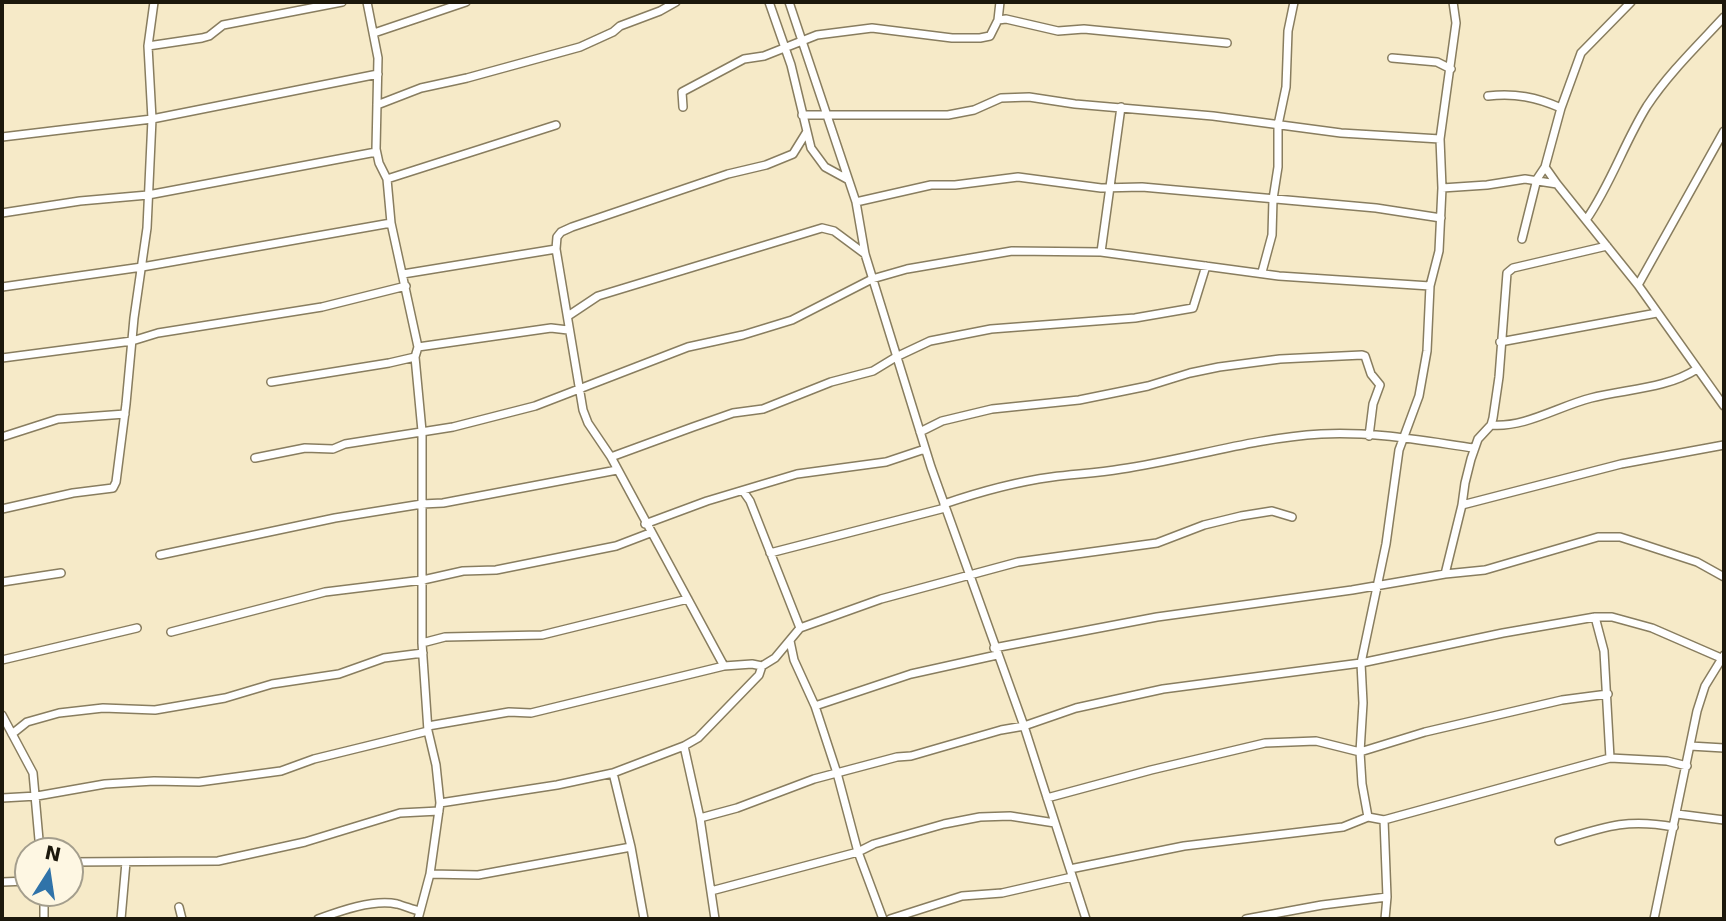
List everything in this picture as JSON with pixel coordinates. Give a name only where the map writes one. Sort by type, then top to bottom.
[{"type":"street","points":[[2,509],[115,486],[142,267],[148,195],[152,119],[148,46],[154,2]]},
{"type":"street","points":[[148,46],[202,38],[223,25],[342,2]]},
{"type":"street","points":[[318,919],[378,904],[395,903],[418,915],[430,874],[440,807],[436,765],[428,728],[422,643],[422,431],[415,357],[418,347],[390,223],[387,179],[376,152],[378,74],[374,33],[367,2]]},
{"type":"street","points":[[374,33],[466,2]]},
{"type":"street","points":[[377,105],[421,88],[580,47],[676,2]]},
{"type":"street","points":[[769,2],[785,48],[806,133],[818,159],[830,171],[848,179]]},
{"type":"street","points":[[789,2],[856,202],[865,254],[925,449],[1024,726],[1086,919]]},
{"type":"street","points":[[683,107],[682,92],[686,88],[744,59],[764,56],[817,35],[872,28],[926,36],[990,36],[998,20],[1000,2]]},
{"type":"street","points":[[1262,272],[1272,235],[1273,199],[1278,167],[1278,125],[1286,87],[1288,31],[1294,2]]},
{"type":"street","points":[[1368,817],[1360,752],[1363,704],[1361,663],[1378,585],[1399,450],[1419,396],[1427,351],[1430,286],[1439,251],[1442,188],[1440,139],[1456,23],[1453,2]]},
{"type":"street","points":[[1522,239],[1537,179],[1545,167],[1561,108],[1581,53],[1631,2]]},
{"type":"street","points":[[1586,220],[1650,102],[1724,17]]},
{"type":"street","points":[[998,20],[1006,19],[1058,31],[1084,29],[1227,43]]},
{"type":"street","points":[[1392,58],[1437,62],[1451,69]]},
{"type":"street","points":[[2,137],[152,119],[378,74]]},
{"type":"street","points":[[1488,96],[1522,95],[1561,108]]},
{"type":"street","points":[[802,115],[948,115],[974,110],[1001,98],[1014,97],[1341,133],[1440,139]]},
{"type":"street","points":[[1101,252],[1121,107]]},
{"type":"street","points":[[387,179],[556,125]]},
{"type":"street","points":[[1638,285],[1724,131]]},
{"type":"street","points":[[724,666],[611,457],[588,423],[568,330],[556,249],[557,237],[561,232],[702,182],[766,165],[793,154],[806,133]]},
{"type":"street","points":[[2,213],[80,201],[148,195],[376,152]]},
{"type":"street","points":[[1545,167],[1638,285],[1724,406]]},
{"type":"street","points":[[856,202],[931,185],[955,186],[999,178],[1036,178],[1101,188],[1142,187],[1388,209],[1441,218]]},
{"type":"street","points":[[1442,188],[1487,185],[1515,179],[1537,179],[1557,184]]},
{"type":"street","points":[[2,287],[142,267],[390,223]]},
{"type":"street","points":[[568,316],[598,296],[822,228],[834,231],[865,254]]},
{"type":"street","points":[[1491,425],[1499,377],[1505,280],[1510,270],[1607,246]]},
{"type":"street","points":[[403,274],[556,249]]},
{"type":"street","points":[[255,458],[305,448],[333,449],[345,444],[453,427],[535,406],[688,347],[743,335],[792,320],[872,279],[907,269],[1012,251],[1101,252],[1279,276],[1430,286]]},
{"type":"street","points":[[611,457],[733,413],[763,409],[831,382],[873,371],[930,341],[991,329],[1135,318],[1194,308],[1206,266]]},
{"type":"street","points":[[2,358],[132,341],[158,334],[322,307],[406,286]]},
{"type":"street","points":[[1500,342],[1657,313]]},
{"type":"street","points":[[418,347],[551,328],[568,330]]},
{"type":"street","points":[[920,432],[942,421],[992,409],[1079,400],[1148,386],[1219,367],[1280,359],[1363,355],[1371,374],[1380,385],[1373,404],[1369,436]]},
{"type":"street","points":[[271,382],[415,357]]},
{"type":"street","points":[[1445,573],[1474,448],[1483,432],[1491,425],[1513,424],[1594,397],[1637,390],[1686,376],[1697,369]]},
{"type":"street","points":[[2,437],[58,418],[125,414]]},
{"type":"street","points":[[770,553],[944,506],[980,492],[1049,477],[1119,470],[1244,444],[1322,434],[1404,438],[1474,448]]},
{"type":"street","points":[[1462,505],[1621,464],[1724,445]]},
{"type":"street","points":[[645,524],[696,504],[797,474],[886,462],[925,449]]},
{"type":"street","points":[[160,555],[335,518],[443,503],[617,470]]},
{"type":"street","points":[[743,491],[750,501],[800,628]]},
{"type":"street","points":[[2,798],[37,796],[105,784],[199,782],[281,771],[314,759],[428,728],[509,712],[531,713],[724,666],[762,666],[775,659],[800,628],[881,599],[968,575],[1051,556],[1157,543],[1204,525],[1259,512],[1272,511],[1292,517]]},
{"type":"street","points":[[172,632],[326,592],[423,580],[452,572],[496,570],[616,546],[650,533]]},
{"type":"street","points":[[815,706],[911,674],[995,651],[1157,617],[1445,573],[1485,570],[1598,537],[1610,536],[1697,562],[1724,577]]},
{"type":"street","points":[[2,582],[61,573]]},
{"type":"street","points":[[422,643],[445,637],[542,635],[688,599]]},
{"type":"street","points":[[1595,617],[1604,652],[1610,758]]},
{"type":"street","points":[[699,818],[737,808],[814,779],[1024,726],[1076,708],[1163,689],[1361,663],[1492,635],[1595,617],[1612,617],[1652,628],[1723,657],[1705,686],[1654,919]]},
{"type":"street","points":[[2,660],[137,628]]},
{"type":"street","points":[[790,641],[794,660],[815,706],[837,773],[858,852],[883,919]]},
{"type":"street","points":[[12,734],[27,722],[59,713],[103,708],[155,710],[225,698],[272,684],[340,674],[384,658],[423,653]]},
{"type":"street","points":[[775,659],[794,660]]},
{"type":"street","points":[[84,862],[218,861],[305,842],[400,813],[613,773],[698,738],[759,674],[762,666]]},
{"type":"street","points":[[1047,798],[1265,743],[1315,741],[1360,752],[1425,732],[1562,699],[1608,694]]},
{"type":"street","points":[[2,715],[31,768],[37,796],[39,837]]},
{"type":"street","points":[[684,746],[715,919]]},
{"type":"street","points":[[1690,746],[1724,748]]},
{"type":"street","points":[[890,919],[952,898],[1002,893],[1071,873],[1184,846],[1343,827],[1368,817],[1384,820],[1610,758],[1667,761],[1687,766]]},
{"type":"street","points":[[613,773],[631,847],[644,919]]},
{"type":"street","points":[[1678,814],[1724,820]]},
{"type":"street","points":[[711,891],[858,852],[874,844],[944,824],[980,817],[1010,816],[1055,823]]},
{"type":"street","points":[[1384,820],[1387,897],[1385,919]]},
{"type":"street","points":[[1559,841],[1623,823],[1644,822],[1674,827]]},
{"type":"street","points":[[430,874],[478,875],[631,847]]},
{"type":"street","points":[[121,919],[125,862]]},
{"type":"street","points":[[1246,919],[1322,905],[1387,897]]},
{"type":"street","points":[[179,907],[182,919]]}]
